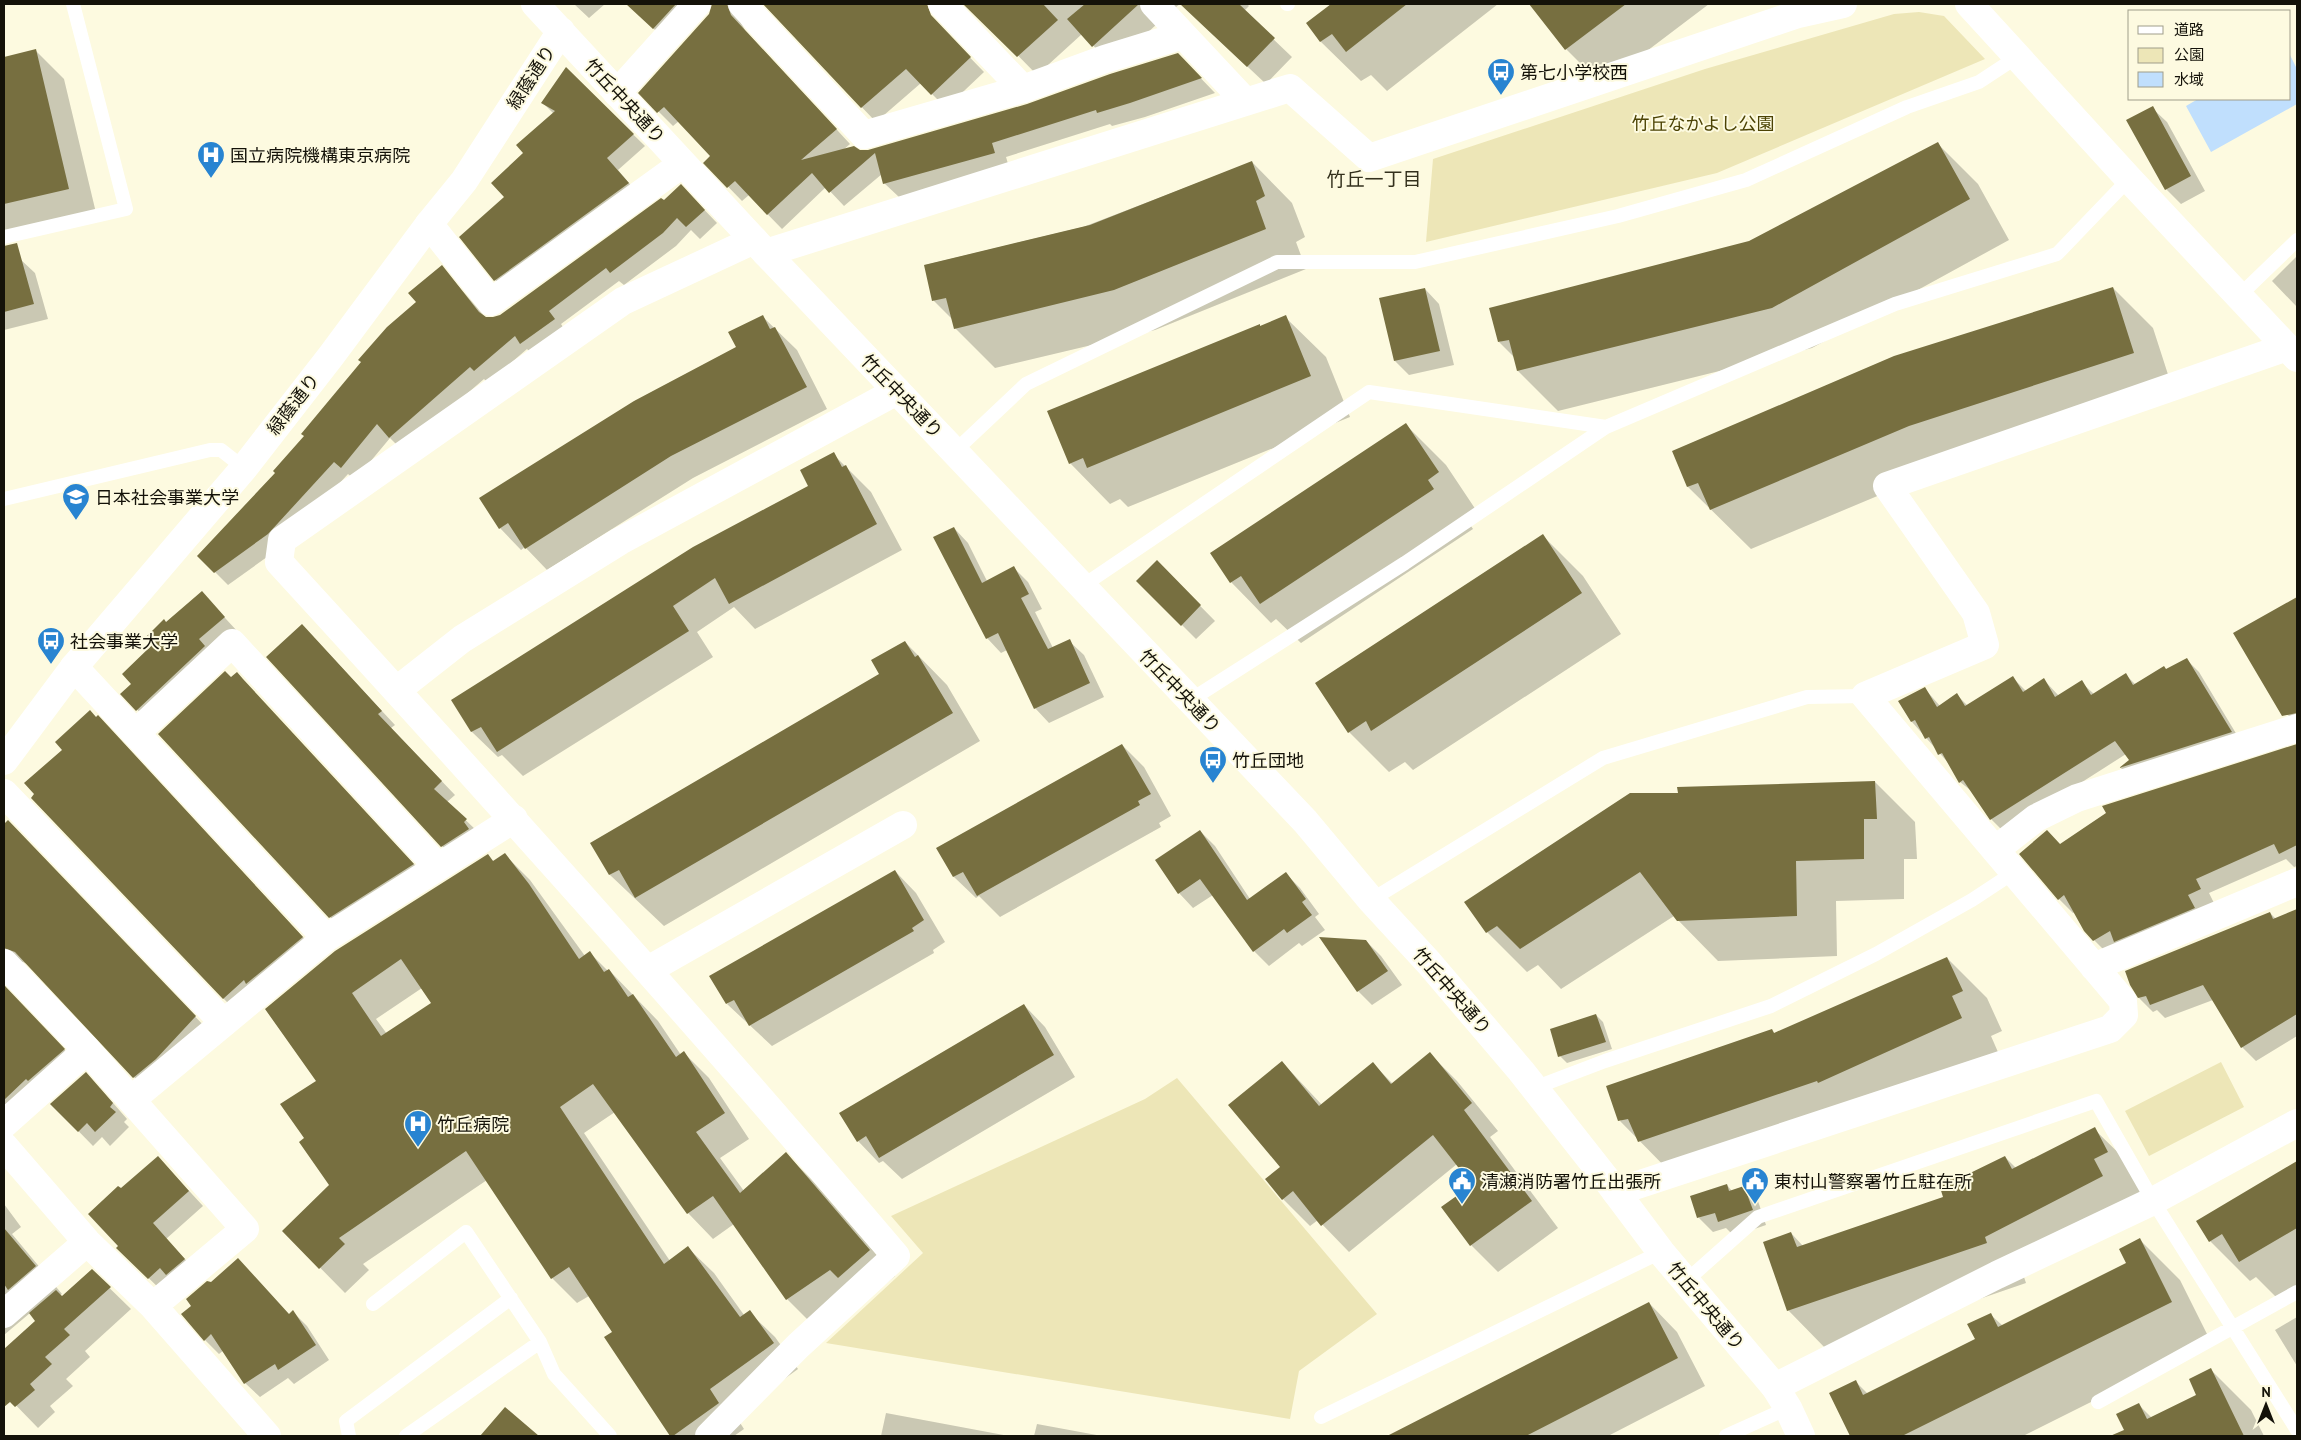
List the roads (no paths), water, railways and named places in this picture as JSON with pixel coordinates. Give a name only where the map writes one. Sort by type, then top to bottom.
[{"type":"street","name":"竹丘中央通り","points":[[535,4],[682,164],[955,451],[1080,587],[1305,821],[1371,900],[1429,963],[1534,1088],[1661,1252],[1781,1398],[1801,1436]]},
{"type":"street","points":[[616,93],[697,4]]},
{"type":"street","points":[[742,4],[864,135],[1023,90],[1105,59],[1183,34]]},
{"type":"street","points":[[942,4],[1023,90]]},
{"type":"street","points":[[1154,4],[1245,101]]},
{"type":"street","points":[[709,1436],[798,1346],[896,1256],[648,970],[514,819],[279,562],[282,540],[623,301],[760,246],[1290,88],[1369,158],[1798,14],[1843,4]]},
{"type":"street","points":[[1616,1192],[2110,1029],[2124,1015],[2123,1001],[2013,873],[1866,696],[1985,645],[1976,613],[1886,486],[2292,352],[2129,179],[1969,4]]},
{"type":"street","name":"緑蔭通り","points":[[4,761],[74,666],[244,468],[331,356],[429,224],[464,181],[561,31]]},
{"type":"street","points":[[429,224],[491,302],[682,164]]},
{"type":"street","points":[[397,690],[462,639],[620,541],[897,391]]},
{"type":"street","points":[[136,732],[232,643],[438,867]]},
{"type":"street","points":[[74,666],[326,938]]},
{"type":"street","points":[[1995,850],[2036,818],[2076,798],[2297,728]]},
{"type":"street","points":[[4,793],[224,1023]]},
{"type":"street","points":[[131,1100],[326,938],[514,819]]},
{"type":"street","points":[[648,970],[903,824]]},
{"type":"street","points":[[2094,967],[2297,882]]},
{"type":"street","points":[[4,962],[87,1050],[245,1229],[153,1306]]},
{"type":"street","points":[[4,1124],[87,1050]]},
{"type":"street","points":[[1781,1398],[1997,1275],[2153,1201],[2297,1123]]},
{"type":"street","points":[[4,1146],[87,1242],[153,1306],[267,1436]]},
{"type":"street","points":[[4,1314],[87,1242]]},
{"type":"lane","points":[[4,237],[126,209],[73,4]]},
{"type":"lane","points":[[955,451],[1026,384],[1277,262],[1414,262],[1618,216],[1746,180],[1907,106],[1980,82],[2018,57]]},
{"type":"lane","points":[[1189,701],[1405,563],[1606,427],[1895,304],[2057,254],[2129,179]]},
{"type":"lane","points":[[2239,296],[2297,240]]},
{"type":"lane","points":[[1080,587],[1369,392],[1606,427]]},
{"type":"lane","points":[[4,499],[210,450],[221,450],[244,468]]},
{"type":"lane","points":[[1371,900],[1603,758],[1807,697],[1866,696]]},
{"type":"lane","points":[[1534,1088],[1605,1061],[1771,1006],[1876,954],[1972,900],[2013,873]]},
{"type":"lane","points":[[1686,1282],[1758,1217],[2096,1101],[2153,1201],[2297,1430]]},
{"type":"lane","points":[[373,1304],[466,1232],[540,1342],[554,1374],[610,1436]]},
{"type":"lane","points":[[1321,1417],[1661,1252]]},
{"type":"lane","points":[[2098,1402],[2234,1329],[2297,1292]]},
{"type":"lane","points":[[349,1436],[346,1421],[511,1298]]},
{"type":"lane","points":[[406,1436],[540,1342]]},
{"type":"lane","points":[[1726,1436],[1781,1398]]},
{"type":"water","points":[[2291,57],[2297,69],[2297,104],[2211,152],[2186,106],[2196,100],[2291,100]]},
{"type":"place","name":"第七小学校西","points":[[1501,96]]},
{"type":"place","name":"国立病院機構東京病院","points":[[211,179]]},
{"type":"place","name":"日本社会事業大学","points":[[76,521]]},
{"type":"place","name":"社会事業大学","points":[[51,665]]},
{"type":"place","name":"竹丘団地","points":[[1213,784]]},
{"type":"place","name":"竹丘病院","points":[[418,1148]]},
{"type":"place","name":"清瀬消防署竹丘出張所","points":[[1462,1205]]},
{"type":"place","name":"東村山警察署竹丘駐在所","points":[[1755,1205]]},
{"type":"district","name":"竹丘一丁目","points":[[1374,179]]},
{"type":"park label","name":"竹丘なかよし公園","points":[[1703,123]]}]
